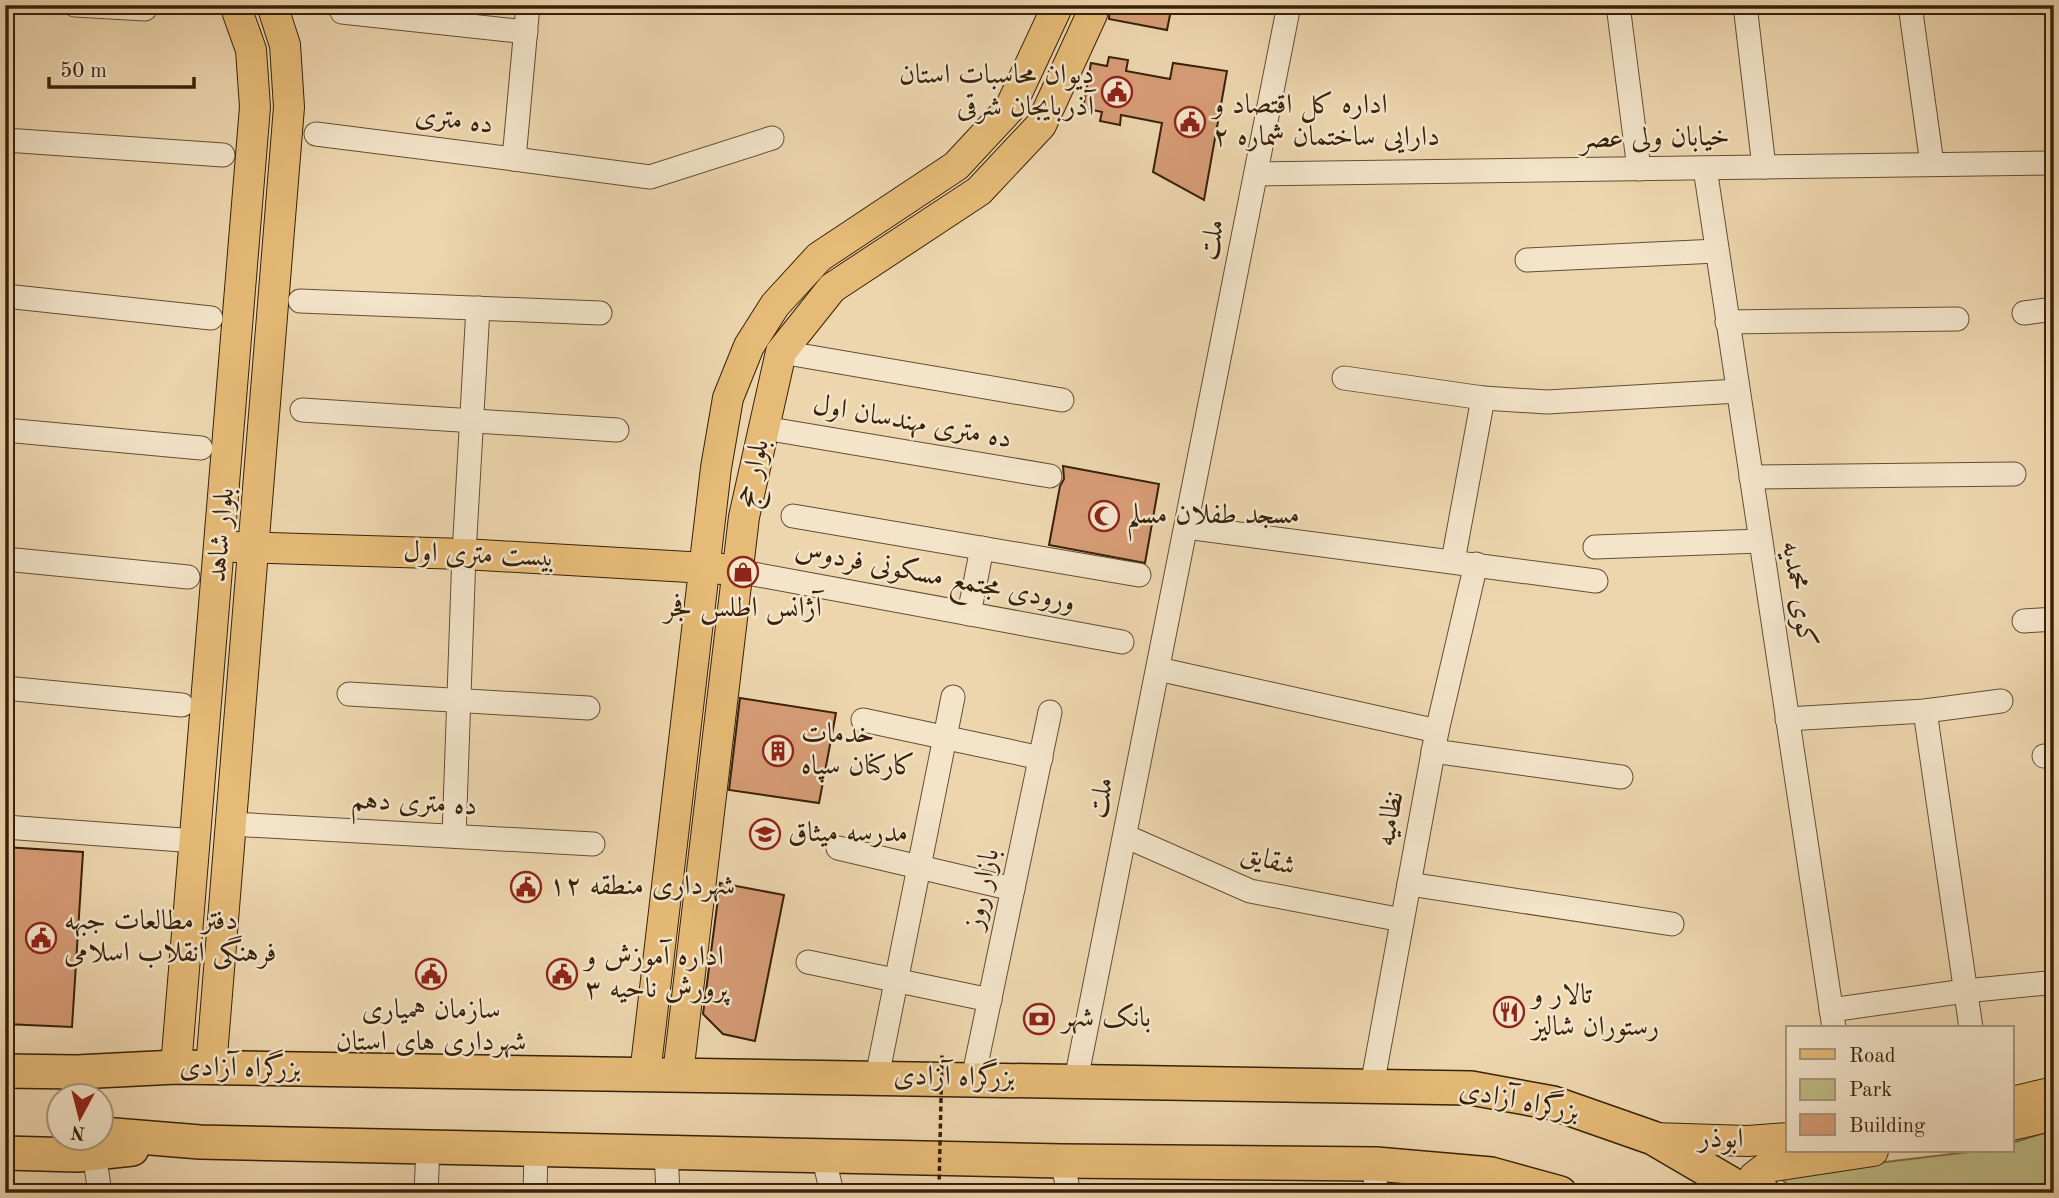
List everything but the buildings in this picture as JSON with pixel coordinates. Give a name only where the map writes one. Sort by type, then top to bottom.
[{"type":"highway","name":"بزرگراه آزادی","points":[[5,1049],[78,1052],[139,1069]]},
{"type":"highway","name":"بزرگراه آزادی","points":[[5,1071],[76,1072],[176,1067],[1471,1088],[1553,1104],[1653,1138],[1747,1193]]},
{"type":"highway","points":[[5,1131],[46,1132]]},
{"type":"highway","points":[[116,1143],[200,1142],[1062,1161],[1375,1178],[1491,1174],[1560,1193]]},
{"type":"highway","points":[[5,1153],[77,1155],[82,1152]]},
{"type":"main road","name":"بلوار شاهد","points":[[176,1067],[256,107],[251,50],[235,5]]},
{"type":"main road","name":"بلوار شاهد","points":[[211,1068],[253,548],[302,133],[289,107],[285,45],[272,5]]},
{"type":"main road","name":"بلوار حج","points":[[645,1074],[716,468],[729,398],[749,346],[775,305],[819,257],[956,166],[1010,108],[1058,5]]},
{"type":"main road","name":"بلوار حج","points":[[678,1074],[744,517],[781,352],[832,288],[979,191],[1041,125],[1092,14],[1093,5]]},
{"type":"main road","points":[[1042,40],[1073,55]]},
{"type":"main road","points":[[254,127],[302,133]]},
{"type":"main road","name":"بیست متری اول","points":[[221,545],[704,566],[737,571]]},
{"type":"main road","points":[[182,1009],[216,1010]]},
{"type":"main road","points":[[650,1027],[683,1028]]},
{"type":"main road","points":[[2014,1102],[2054,1092]]},
{"type":"main road","points":[[2014,1125],[2054,1115]]},
{"type":"main road","name":"ابوذر","points":[[1653,1138],[1748,1141],[1786,1138]]},
{"type":"main road","name":"ابوذر","points":[[1765,1193],[1754,1177],[1767,1167],[1859,1152]]},
{"type":"street","points":[[75,5],[145,9]]},
{"type":"street","name":"ده متری","points":[[302,133],[514,159],[528,5]]},
{"type":"street","name":"ملت","points":[[1076,1080],[1289,5]]},
{"type":"street","points":[[1618,5],[1639,169]]},
{"type":"street","points":[[1745,5],[1763,167]]},
{"type":"street","points":[[1910,5],[1932,164]]},
{"type":"street","points":[[342,12],[526,32]]},
{"type":"street","points":[[514,159],[650,177],[772,138]]},
{"type":"street","points":[[5,140],[223,155]]},
{"type":"street","name":"خیابان ولی عصر","points":[[1256,174],[2054,163]]},
{"type":"street","name":"کوی محمدیه","points":[[1704,168],[1833,1019]]},
{"type":"street","points":[[1527,260],[1717,251]]},
{"type":"street","points":[[5,296],[211,318]]},
{"type":"street","points":[[300,301],[600,313]]},
{"type":"street","points":[[454,836],[464,554],[478,307]]},
{"type":"street","points":[[2024,313],[2054,309]]},
{"type":"street","points":[[1727,322],[1957,319]]},
{"type":"street","points":[[781,352],[1062,400]]},
{"type":"street","points":[[1343,377],[1483,398],[1547,402],[1738,391]]},
{"type":"street","points":[[1453,561],[1483,398]]},
{"type":"street","points":[[302,410],[617,430]]},
{"type":"street","name":"ده متری مهندسان اول","points":[[764,428],[1051,476]]},
{"type":"street","points":[[5,430],[201,449]]},
{"type":"street","points":[[1751,477],[2014,474]]},
{"type":"street","points":[[793,516],[1139,575]]},
{"type":"street","points":[[1186,527],[1596,581]]},
{"type":"street","points":[[1595,547],[1760,541]]},
{"type":"street","points":[[969,614],[982,548]]},
{"type":"street","points":[[5,559],[188,577]]},
{"type":"street","name":"نظامیه","points":[[1372,1086],[1435,741],[1476,564]]},
{"type":"street","name":"ورودی مجتمع مسکونی فردوس","points":[[737,571],[1122,642]]},
{"type":"street","points":[[2024,621],[2054,618]]},
{"type":"street","points":[[1158,669],[1435,741],[1621,777]]},
{"type":"street","points":[[5,688],[182,705]]},
{"type":"street","points":[[349,694],[588,708]]},
{"type":"street","points":[[877,1077],[953,697]]},
{"type":"street","points":[[1787,719],[1925,711],[2000,701]]},
{"type":"street","points":[[1925,711],[1971,1026]]},
{"type":"street","name":"بازار روز","points":[[973,1079],[1050,712]]},
{"type":"street","points":[[863,720],[1041,758]]},
{"type":"street","name":"ده متری دهم","points":[[231,824],[593,844]]},
{"type":"street","points":[[5,827],[196,841]]},
{"type":"street","name":"شقایق","points":[[1125,836],[1250,891],[1402,920]]},
{"type":"street","points":[[838,848],[1013,889]]},
{"type":"street","points":[[1409,884],[1672,925]]},
{"type":"street","points":[[808,962],[990,1000]]},
{"type":"street","points":[[1833,1019],[1965,991],[2047,983]]},
{"type":"street","points":[[426,1193],[428,1147]]},
{"type":"street","points":[[535,1193],[536,1149]]},
{"type":"street","points":[[98,1152],[100,1193]]},
{"type":"street","points":[[666,1152],[668,1193]]},
{"type":"street","points":[[823,1156],[832,1193]]},
{"type":"street","points":[[1062,1161],[1069,1193]]},
{"type":"path","points":[[939,1188],[942,1055]]},
{"type":"green space","points":[[2054,1130],[2054,1193],[1797,1193],[1777,1175],[1969,1152],[2014,1152],[2014,1142]]},
{"type":"place","name":"دیوان محاسبات استان آذربایجان شرقی","points":[[1117,92]]},
{"type":"place","name":"اداره کل اقتصاد و دارایی ساختمان شماره ۲","points":[[1190,122]]},
{"type":"place","name":"مسجد طفلان مسلم","points":[[1104,516]]},
{"type":"place","name":"آژانس اطلس فجر","points":[[743,572]]},
{"type":"place","name":"خدمات کارکنان سپاه","points":[[778,751]]},
{"type":"place","name":"مدرسه میثاق","points":[[765,834]]},
{"type":"place","name":"شهرداری منطقه ۱۲","points":[[526,887]]},
{"type":"place","name":"دفتر مطالعات جبهه فرهنگی انقلاب اسلامی","points":[[41,938]]},
{"type":"place","name":"سازمان همیاری شهرداری های استان","points":[[431,974]]},
{"type":"place","name":"اداره آموزش و پرورش ناحیه ۳","points":[[562,974]]},
{"type":"place","name":"تالار و رستوران شالیز","points":[[1509,1012]]},
{"type":"place","name":"بانک شهر","points":[[1039,1019]]}]
